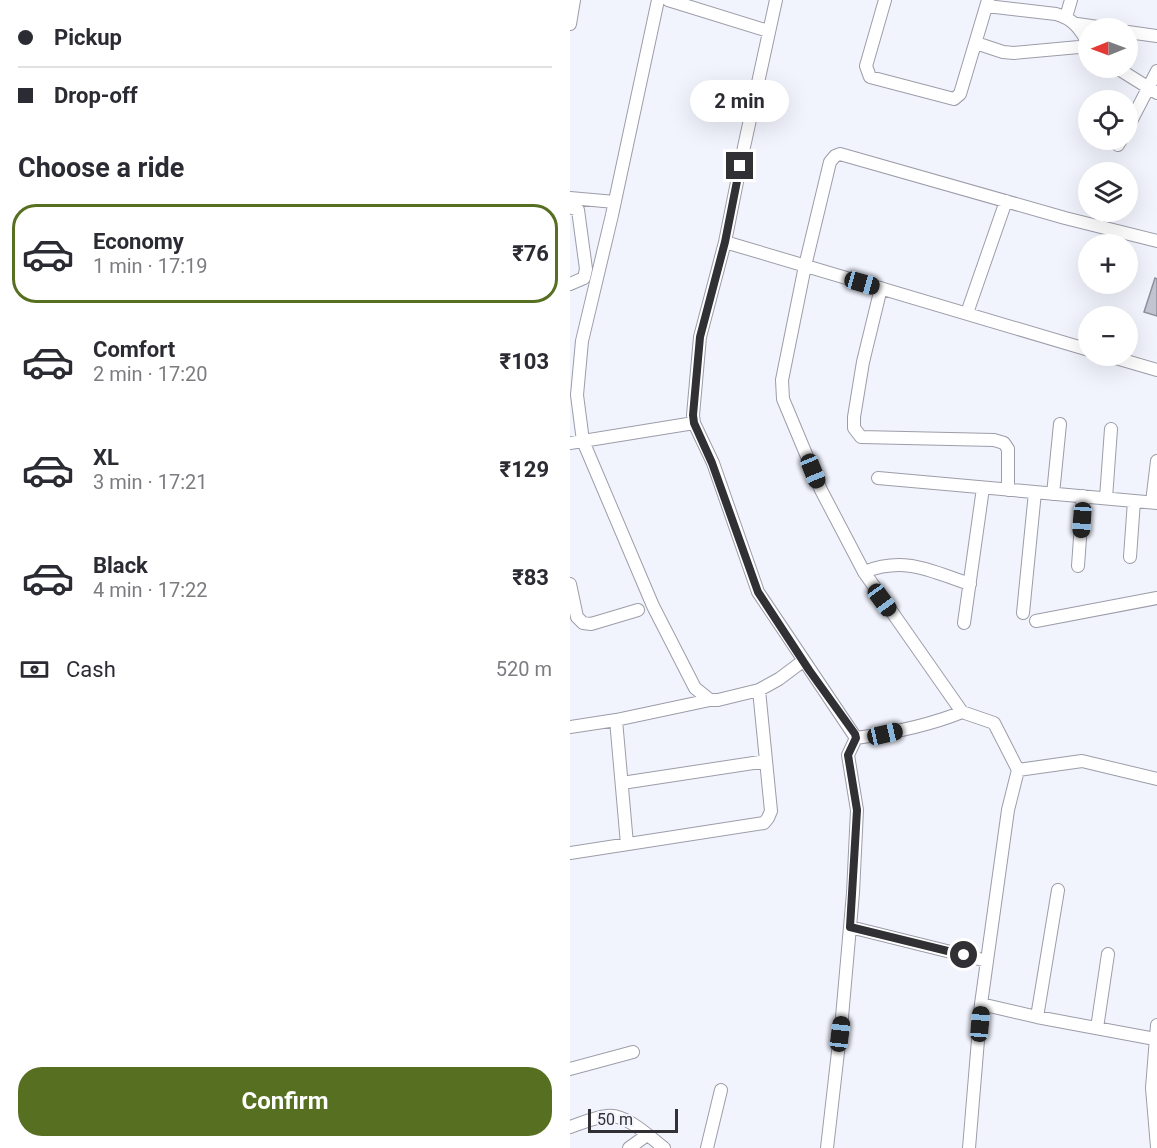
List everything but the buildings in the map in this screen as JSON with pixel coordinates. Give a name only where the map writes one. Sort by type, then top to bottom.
[{"type":"street","points":[[570,24],[574,0]]},
{"type":"street","points":[[658,0],[580,356],[576,442],[653,606],[695,687],[710,700]]},
{"type":"street","points":[[668,0],[768,31]]},
{"type":"street","points":[[776,0],[725,242],[700,337],[693,415],[694,423],[712,463],[758,592],[856,738]]},
{"type":"street","points":[[885,0],[866,66],[870,77],[954,99],[960,94],[988,3],[1056,14],[1078,22]]},
{"type":"street","points":[[1071,0],[1071,21],[1078,31]]},
{"type":"street","points":[[1138,33],[1157,36]]},
{"type":"street","points":[[976,43],[1014,54],[1078,47]]},
{"type":"street","points":[[1138,112],[1153,90],[1157,70]]},
{"type":"street","points":[[1133,78],[1153,90]]},
{"type":"street","points":[[969,1148],[981,1004],[1008,810],[1018,770],[994,723],[962,712],[864,572],[820,490],[783,399],[782,380],[805,266],[830,162],[834,156],[840,154],[1157,241]]},
{"type":"street","points":[[570,198],[615,202]]},
{"type":"street","points":[[967,313],[1006,201]]},
{"type":"street","points":[[570,207],[578,210],[586,269],[584,278],[570,284]]},
{"type":"street","points":[[725,242],[1078,347]]},
{"type":"street","points":[[881,288],[863,362],[854,417],[854,428],[857,434],[861,437],[994,440],[1004,443],[1008,449],[1008,490]]},
{"type":"street","points":[[1138,364],[1157,370]]},
{"type":"street","points":[[576,442],[694,423]]},
{"type":"street","points":[[1053,494],[1060,424]]},
{"type":"street","points":[[1106,498],[1111,429]]},
{"type":"street","points":[[878,478],[1154,503],[1157,461]]},
{"type":"street","points":[[964,622],[983,488]]},
{"type":"street","points":[[1023,613],[1035,492]]},
{"type":"street","points":[[1078,566],[1083,496]]},
{"type":"street","points":[[1130,557],[1134,501]]},
{"type":"street","points":[[864,572],[895,564],[913,566],[970,584]]},
{"type":"street","points":[[570,584],[577,617],[583,623],[591,624],[638,610]]},
{"type":"street","points":[[1036,621],[1157,598]]},
{"type":"street","points":[[570,728],[759,690],[779,679],[803,661]]},
{"type":"street","points":[[570,853],[764,823],[771,811],[759,690]]},
{"type":"street","points":[[856,738],[885,734],[942,720],[962,712]]},
{"type":"street","points":[[616,720],[627,844]]},
{"type":"street","points":[[826,1148],[850,927],[857,810],[848,755],[856,738]]},
{"type":"street","points":[[622,783],[766,761]]},
{"type":"street","points":[[1018,770],[1082,761],[1157,779]]},
{"type":"street","points":[[1037,1017],[1058,890]]},
{"type":"street","points":[[850,927],[987,961]]},
{"type":"street","points":[[1097,1028],[1108,954]]},
{"type":"street","points":[[981,1004],[1155,1039]]},
{"type":"street","points":[[1157,1025],[1152,1088],[1157,1147]]},
{"type":"street","points":[[570,1069],[633,1052]]},
{"type":"street","points":[[707,1148],[722,1090]]},
{"type":"street","points":[[570,1127],[607,1116],[617,1116],[664,1148]]},
{"type":"street","points":[[629,1148],[647,1135]]},
{"type":"route","points":[[740,166],[725,242],[700,337],[694,423],[712,463],[758,592],[809,670],[855,734],[856,738],[848,755],[857,810],[850,927],[964,955]]}]
